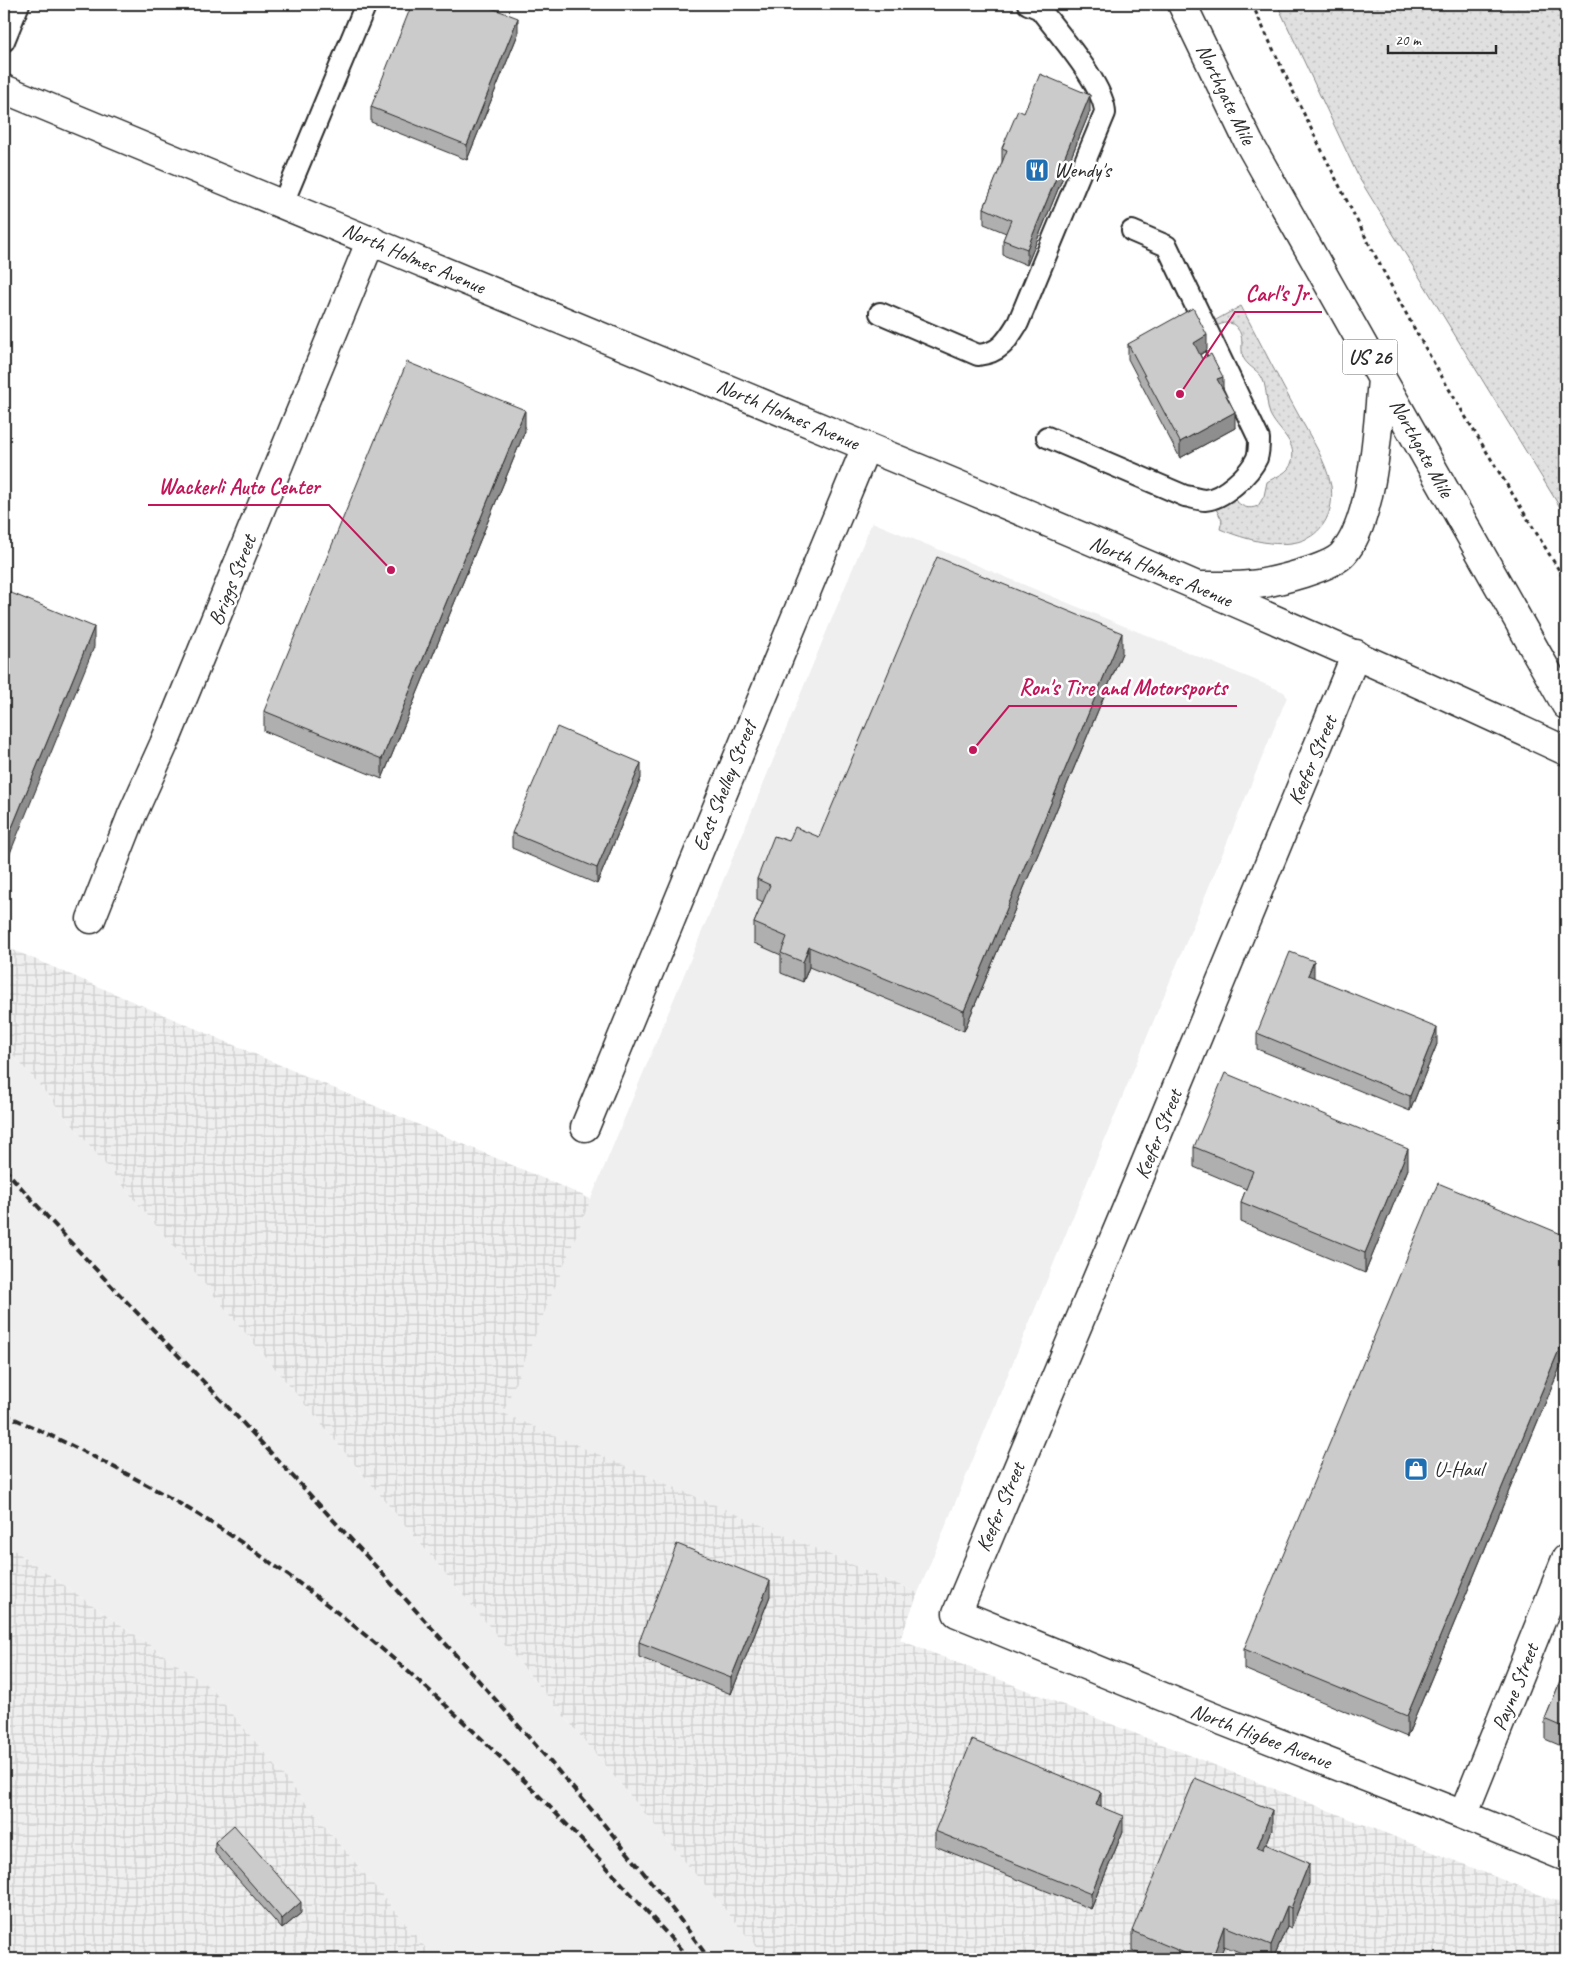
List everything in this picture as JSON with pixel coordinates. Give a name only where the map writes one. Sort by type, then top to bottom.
[{"type":"main road","name":"Northgate Mile","points":[[1182,4],[1249,142],[1566,705]]},
{"type":"main road","name":"North Holmes Avenue","points":[[4,89],[371,240],[1198,586],[1356,654],[1566,751]]},
{"type":"main road","name":"Briggs Street","points":[[91,919],[132,815],[164,744],[371,240]]},
{"type":"main road","points":[[1198,586],[1258,584],[1326,566],[1343,554],[1360,526],[1375,462],[1382,379]]},
{"type":"main road","name":"East Shelley Street","points":[[585,1127],[866,447]]},
{"type":"main road","name":"Keefer Street","points":[[957,1613],[1356,654]]},
{"type":"main road","name":"Payne Street","points":[[1463,1814],[1566,1559]]},
{"type":"main road","name":"North Higbee Avenue","points":[[957,1613],[1215,1718],[1463,1814],[1566,1857]]},
{"type":"lane","points":[[4,41],[19,4]]},
{"type":"lane","points":[[282,203],[366,4]]},
{"type":"lane","points":[[880,313],[978,355],[989,354],[1006,342],[1018,323],[1106,112],[1105,103],[1098,87],[1040,9],[1028,4]]},
{"type":"lane","points":[[1047,437],[1186,496],[1206,500],[1222,495],[1242,478],[1256,461],[1259,451],[1259,438],[1167,246],[1132,231]]},
{"type":"path","points":[[1252,4],[1304,118],[1370,248],[1419,337],[1566,582]]},
{"type":"shaded area","points":[[1277,4],[1566,4],[1566,517],[1359,178]]},
{"type":"shaded area","points":[[1241,306],[1317,449],[1329,476],[1332,494],[1328,516],[1315,534],[1298,542],[1275,544],[1252,540],[1220,529],[1222,520],[1216,509],[1234,499],[1245,507],[1258,506],[1264,496],[1267,482],[1288,469],[1293,454],[1292,447],[1286,436],[1270,414],[1263,380],[1243,357],[1242,338],[1239,331],[1235,325],[1230,323],[1216,326],[1214,321]]},
{"type":"shaded area","points":[[872,522],[1284,692],[1287,697],[918,1593],[502,1413]]},
{"type":"shaded area","points":[[4,946],[591,1199],[503,1413],[918,1593],[900,1640],[1566,1905],[1566,1959],[766,1959],[4,1045]]},
{"type":"shaded area","points":[[4,1045],[766,1959],[435,1959],[211,1688],[4,1543]]},
{"type":"shaded area","points":[[4,1543],[211,1688],[435,1959],[4,1959]]},
{"type":"building","points":[[412,4],[481,4],[518,18],[467,145],[371,107]]},
{"type":"building","points":[[1040,74],[1090,95],[1027,249],[1003,240],[1011,220],[984,208],[1007,150],[1002,148],[1018,110],[1024,113]]},
{"type":"building","points":[[1193,308],[1207,335],[1194,343],[1202,359],[1211,354],[1223,377],[1217,379],[1235,412],[1180,442],[1128,344]]},
{"type":"building","points":[[407,362],[525,410],[382,759],[264,711]]},
{"type":"building","points":[[937,557],[1122,633],[964,1011],[809,947],[803,962],[781,953],[787,937],[754,923],[770,885],[757,879],[774,836],[789,841],[795,827],[819,837]]},
{"type":"building","points":[[4,590],[94,627],[4,847]]},
{"type":"building","points":[[557,727],[641,763],[597,868],[512,833]]},
{"type":"building","points":[[1290,952],[1314,961],[1308,975],[1437,1028],[1410,1096],[1257,1033]]},
{"type":"building","points":[[1225,1073],[1408,1149],[1365,1253],[1241,1202],[1253,1171],[1194,1147]]},
{"type":"building","points":[[1438,1183],[1566,1236],[1566,1333],[1407,1716],[1244,1649]]},
{"type":"building","points":[[677,1544],[770,1581],[731,1678],[639,1642]]},
{"type":"building","points":[[1566,1667],[1566,1728],[1545,1719]]},
{"type":"building","points":[[972,1740],[1101,1792],[1096,1805],[1123,1816],[1091,1894],[935,1831]]},
{"type":"building","points":[[1195,1778],[1272,1810],[1257,1848],[1262,1850],[1265,1844],[1309,1863],[1291,1908],[1287,1906],[1271,1945],[1224,1926],[1212,1959],[1199,1959],[1132,1931]]},
{"type":"building","points":[[234,1825],[301,1902],[282,1919],[215,1842]]},
{"type":"railway","points":[[4,1168],[409,1603],[616,1839],[664,1898],[709,1959]]},
{"type":"railway","points":[[4,1414],[107,1464],[175,1501],[240,1541],[329,1606],[385,1651],[492,1749],[593,1852],[689,1959]]},
{"type":"place","name":"Wendy's","points":[[1037,170]]},
{"type":"place","name":"Carl's Jr.","points":[[1180,394]]},
{"type":"place","name":"Wackerli Auto Center","points":[[391,570]]},
{"type":"place","name":"Ron's Tire and Motorsports","points":[[973,750]]},
{"type":"place","name":"U-Haul","points":[[1416,1469]]}]
